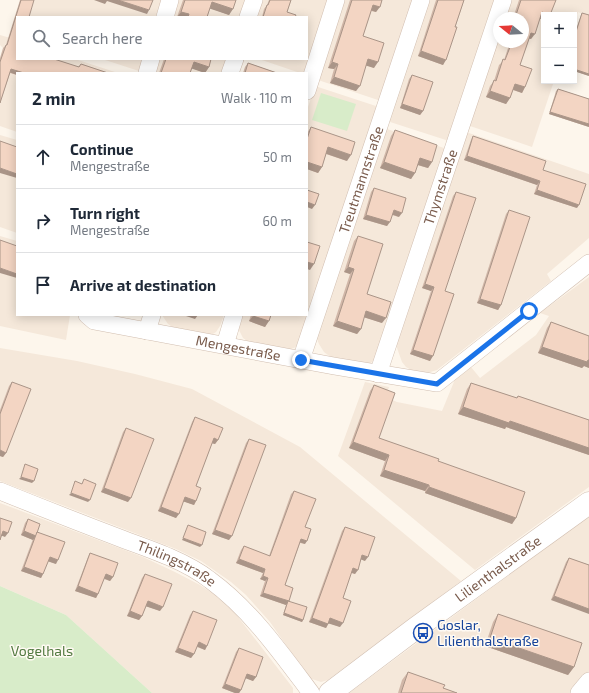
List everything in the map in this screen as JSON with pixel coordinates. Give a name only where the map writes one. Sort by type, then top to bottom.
[{"type":"street","points":[[165,16],[170,0]]},
{"type":"street","points":[[248,16],[254,0]]},
{"type":"street","points":[[308,88],[336,0]]},
{"type":"street","name":"Treutmannstraße","points":[[301,360],[421,0]]},
{"type":"street","name":"Thymstraße","points":[[378,374],[503,0]]},
{"type":"street","points":[[147,72],[151,60]]},
{"type":"street","points":[[230,72],[235,60]]},
{"type":"street","name":"Mengestraße","points":[[87,316],[94,321],[150,323],[225,345],[437,384],[589,263]]},
{"type":"street","points":[[225,345],[234,316]]},
{"type":"street","name":"Thilingstraße","points":[[0,491],[146,548],[186,565],[209,578],[231,596],[254,621],[311,693]]},
{"type":"street","name":"Lilienthalstraße","points":[[330,693],[416,628],[589,503]]},
{"type":"street","points":[[579,693],[589,681]]},
{"type":"shaded area","points":[[33,0],[162,0],[156,16],[27,16]]},
{"type":"shaded area","points":[[176,0],[246,0],[241,16],[170,16]]},
{"type":"shaded area","points":[[259,0],[329,0],[305,72],[297,72],[262,60],[308,60],[308,16],[254,16]]},
{"type":"shaded area","points":[[344,0],[415,0],[381,101],[318,80]]},
{"type":"shaded area","points":[[428,0],[496,0],[449,141],[387,121]]},
{"type":"shaded area","points":[[510,0],[589,0],[589,16],[578,12],[577,14],[577,12],[541,12],[541,84],[553,84],[532,147],[470,126],[495,48],[529,48],[529,12],[506,12]]},
{"type":"shaded area","points":[[0,35],[16,40],[16,52],[3,48],[0,45]]},
{"type":"shaded area","points":[[16,52],[16,60],[78,60],[115,72],[16,72],[16,132],[0,126],[0,99]]},
{"type":"shaded area","points":[[105,60],[143,60],[139,71]]},
{"type":"shaded area","points":[[156,60],[226,60],[221,72],[152,72]]},
{"type":"shaded area","points":[[315,86],[379,107],[300,341],[296,347],[289,350],[250,343],[243,338],[238,328],[238,316],[308,316],[308,107]]},
{"type":"shaded area","points":[[384,128],[447,149],[376,359],[369,364],[332,358],[324,352],[317,339],[320,322]]},
{"type":"shaded area","points":[[466,132],[589,174],[589,238],[547,274],[551,281],[437,370],[427,373],[413,371],[406,367],[402,362],[397,348],[397,341]]},
{"type":"shaded area","points":[[0,135],[16,140],[16,233],[0,227]]},
{"type":"shaded area","points":[[0,236],[16,241],[16,316],[70,316],[66,340],[0,326]]},
{"type":"shaded area","points":[[589,277],[589,487],[475,570],[338,456],[365,382],[389,387],[386,397],[397,402],[442,411],[458,372],[471,367],[480,378],[536,335],[549,316],[540,313]]},
{"type":"shaded area","points":[[163,316],[224,316],[220,326],[216,332],[211,335],[178,331],[168,324]]},
{"type":"shaded area","points":[[0,348],[77,361],[192,389],[300,447],[461,581],[328,680],[321,682],[309,678],[270,622],[246,595],[231,582],[201,561],[176,549],[0,481]]},
{"type":"shaded area","points":[[0,503],[143,557],[200,585],[215,595],[235,613],[293,688],[293,693],[152,693],[66,615],[0,586]]},
{"type":"shaded area","points":[[589,516],[589,693],[349,693]]},
{"type":"green space","points":[[321,93],[356,104],[347,131],[312,120]]},
{"type":"green space","name":"Vogelhals","points":[[0,586],[66,615],[152,693],[0,693]]},
{"type":"building","points":[[21,0],[34,0],[29,16],[16,16]]},
{"type":"building","points":[[118,0],[153,0],[149,10]]},
{"type":"building","points":[[185,0],[236,0],[233,9],[212,2],[207,16],[188,16],[189,14],[181,12]]},
{"type":"building","points":[[270,0],[291,0],[287,12],[296,15],[263,16]]},
{"type":"building","points":[[352,0],[382,0],[380,7],[373,5],[363,36],[384,43],[378,62],[368,59],[360,86],[334,77],[338,64],[332,62]]},
{"type":"building","points":[[438,0],[464,0],[446,60],[421,51]]},
{"type":"building","points":[[521,0],[556,0],[551,12],[541,12],[535,34],[531,33],[529,39],[529,12],[517,12]]},
{"type":"building","points":[[582,13],[589,15],[589,74],[577,70],[577,29]]},
{"type":"building","points":[[16,16],[16,60],[57,60],[79,67],[81,64],[105,72],[21,72],[11,69],[0,103],[0,62]]},
{"type":"building","points":[[510,48],[526,48],[520,65],[532,69],[525,87],[515,84],[510,98],[490,91],[494,80],[496,81],[503,59],[505,60]]},
{"type":"building","points":[[166,60],[211,60],[209,67],[194,62],[190,72],[161,72]]},
{"type":"building","points":[[248,63],[274,72],[245,72]]},
{"type":"building","points":[[412,75],[433,82],[423,111],[402,104]]},
{"type":"building","points":[[558,89],[589,99],[589,124],[550,112]]},
{"type":"building","points":[[311,127],[355,142],[351,155],[328,147],[322,167],[308,162],[308,136]]},
{"type":"building","points":[[395,130],[437,145],[432,162],[420,158],[415,173],[384,162]]},
{"type":"building","points":[[473,136],[546,161],[543,170],[586,184],[579,205],[537,190],[540,181],[467,156]]},
{"type":"building","points":[[0,141],[16,147],[16,174],[0,168]]},
{"type":"building","points":[[374,188],[406,198],[402,213],[394,210],[390,222],[366,215]]},
{"type":"building","points":[[308,190],[319,194],[315,205],[308,202]]},
{"type":"building","points":[[456,192],[476,198],[445,291],[454,294],[433,356],[413,350],[434,287],[425,284]]},
{"type":"building","points":[[509,210],[530,217],[501,305],[480,299]]},
{"type":"building","points":[[358,236],[383,244],[367,294],[391,302],[386,318],[366,311],[361,329],[337,321],[354,269],[348,267]]},
{"type":"building","points":[[0,240],[16,246],[16,274],[0,268]]},
{"type":"building","points":[[308,242],[320,246],[314,264],[308,262]]},
{"type":"building","points":[[253,316],[271,316],[269,321]]},
{"type":"building","points":[[551,322],[589,336],[589,360],[587,362],[542,347]]},
{"type":"building","points":[[12,382],[31,389],[6,453],[0,450],[0,414]]},
{"type":"building","points":[[471,383],[517,398],[518,396],[589,420],[589,448],[510,421],[509,423],[463,407]]},
{"type":"building","points":[[374,385],[395,393],[379,438],[525,492],[516,518],[429,487],[429,485],[384,470],[389,455],[353,442]]},
{"type":"building","points":[[195,417],[223,428],[218,440],[214,438],[196,486],[201,488],[196,501],[185,497],[179,514],[161,507]]},
{"type":"building","points":[[126,428],[154,439],[131,498],[104,488]]},
{"type":"building","points":[[249,439],[266,445],[232,536],[215,530]]},
{"type":"building","points":[[25,464],[38,469],[34,481],[21,477]]},
{"type":"building","points":[[84,479],[96,484],[90,500],[71,493],[75,481],[82,484]]},
{"type":"building","points":[[294,491],[316,499],[305,527],[311,529],[307,541],[301,539],[285,585],[293,588],[289,601],[263,593],[268,578],[263,576],[265,569],[239,559],[244,546],[270,556]]},
{"type":"building","points":[[0,518],[12,522],[8,533],[3,531],[0,540]]},
{"type":"building","points":[[28,519],[40,524],[36,536],[24,531]]},
{"type":"building","points":[[188,525],[206,532],[202,545],[183,538]]},
{"type":"building","points":[[345,527],[375,537],[368,557],[362,555],[358,570],[353,568],[343,598],[351,601],[343,623],[330,618],[328,624],[312,618]]},
{"type":"building","points":[[37,532],[65,542],[58,560],[50,557],[43,574],[24,567]]},
{"type":"building","points":[[90,553],[118,563],[113,577],[106,574],[98,594],[78,586]]},
{"type":"building","points":[[569,558],[589,565],[589,609],[554,596]]},
{"type":"building","points":[[145,574],[172,584],[163,607],[148,601],[142,616],[130,611]]},
{"type":"building","points":[[288,601],[307,607],[303,620],[284,613]]},
{"type":"building","points":[[193,611],[217,620],[207,646],[199,642],[194,654],[178,648]]},
{"type":"building","points":[[498,614],[582,643],[574,667],[490,638]]},
{"type":"building","points":[[239,648],[263,657],[256,677],[247,674],[241,690],[225,684]]},
{"type":"building","points":[[408,672],[445,685],[443,688],[457,693],[401,693]]},
{"type":"place","name":"Goslar, Lilienthalstraße","points":[[423,633]]},
{"type":"route","points":[[301,360],[437,384],[529,311]]}]
